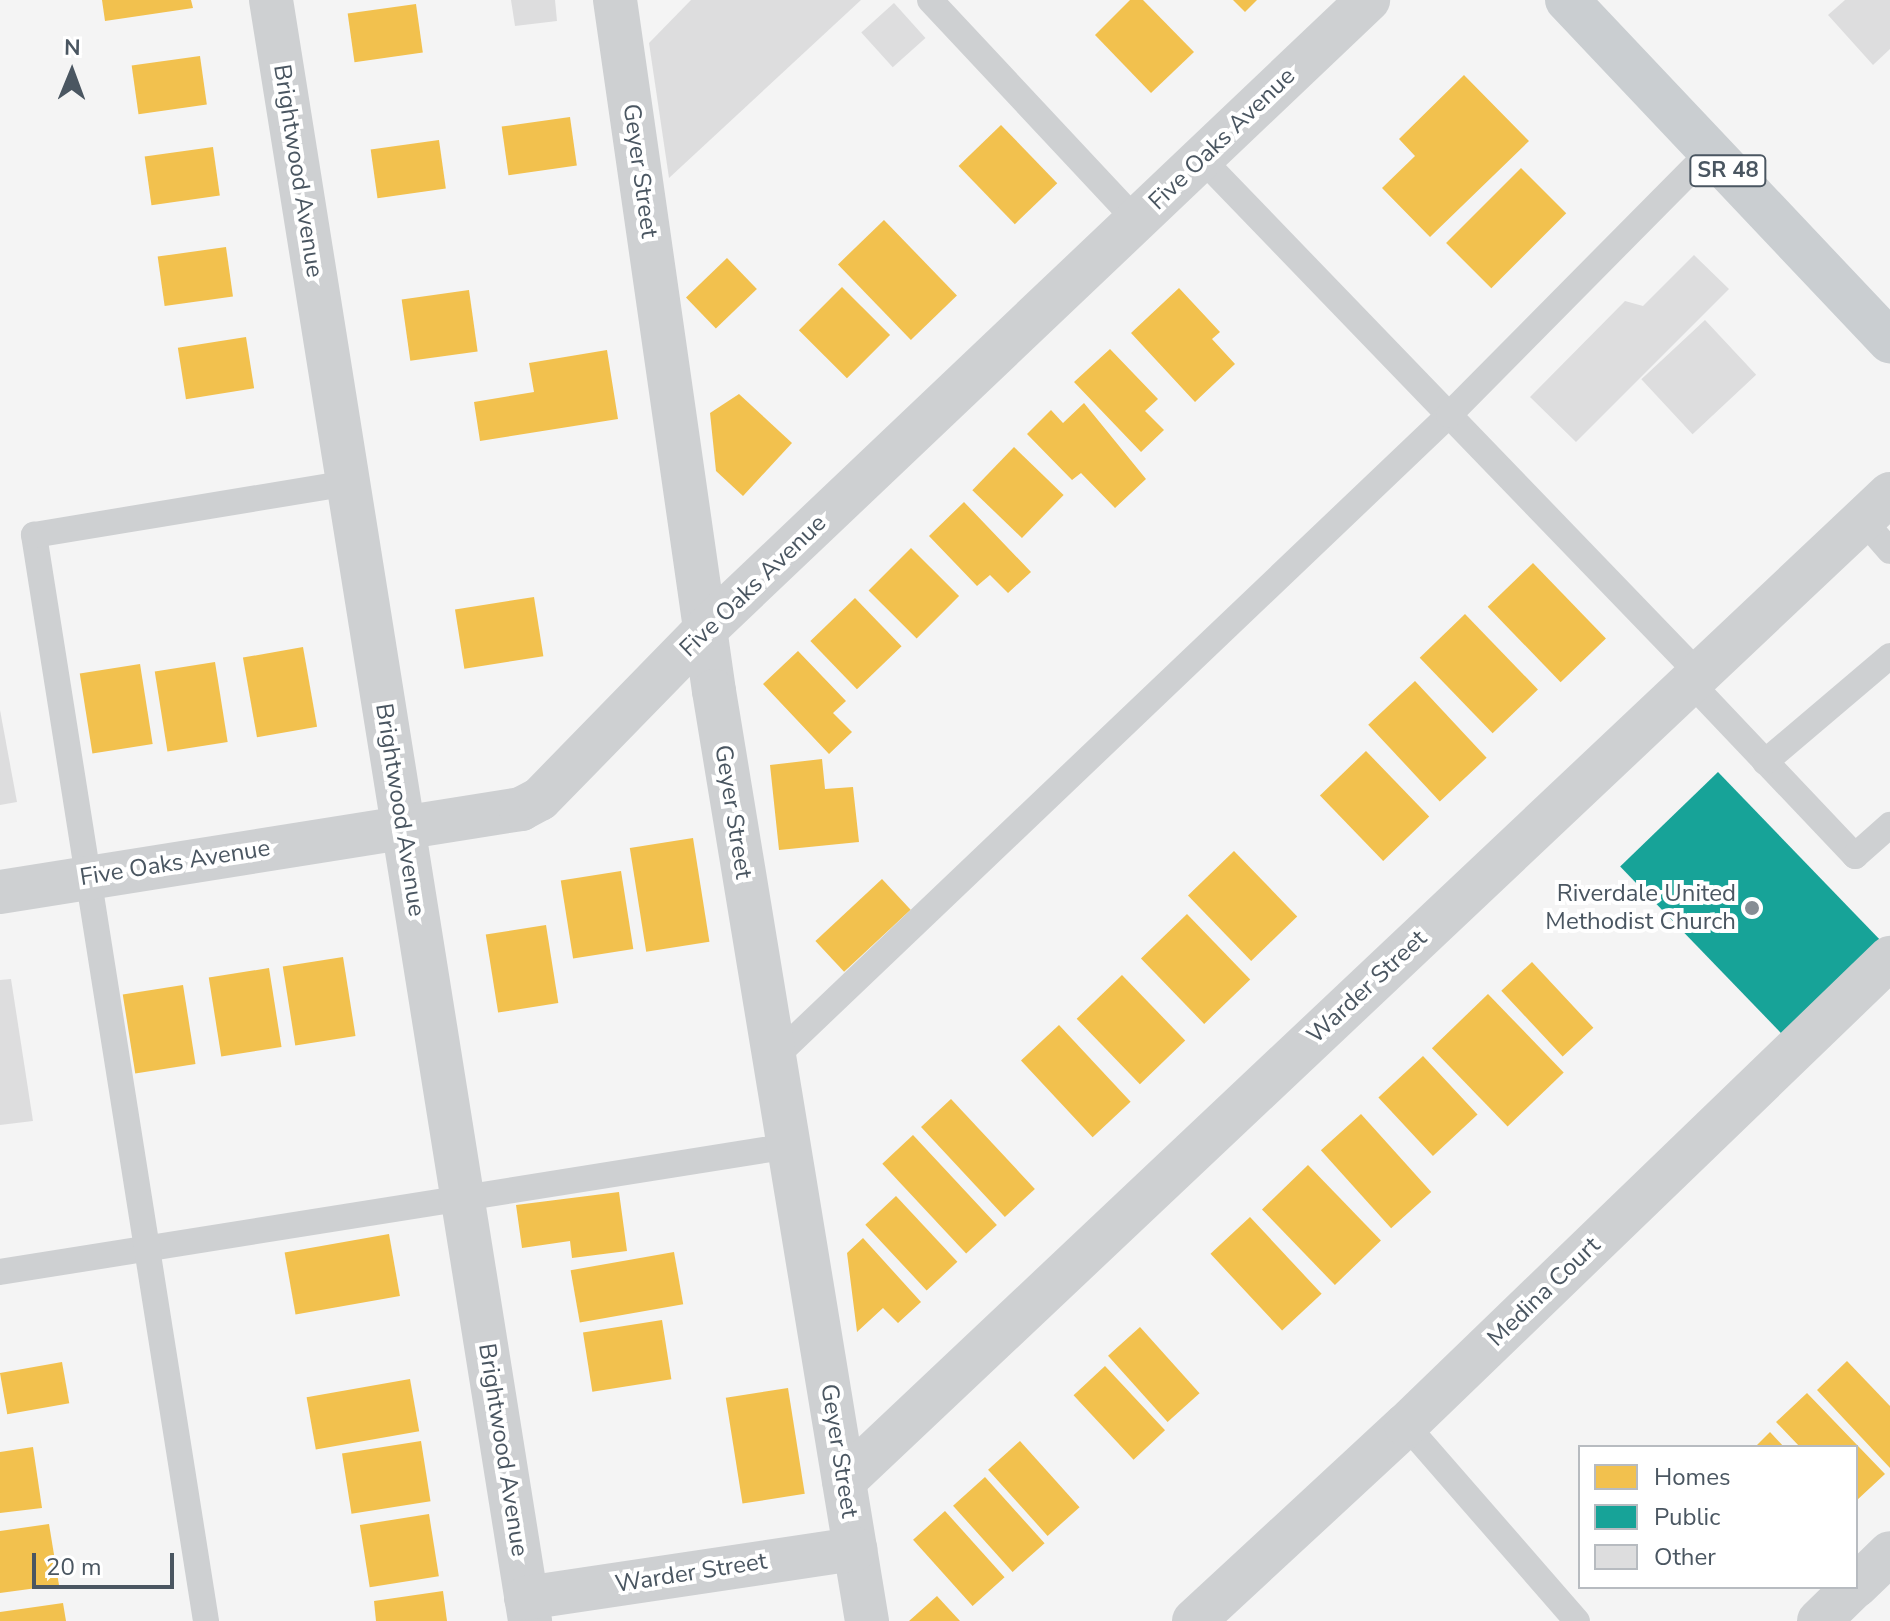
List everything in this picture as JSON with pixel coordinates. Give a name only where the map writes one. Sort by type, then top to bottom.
[{"type":"main road","name":"SR 48","points":[[1567,0],[1710,151],[1885,327]]},
{"type":"street","name":"Brightwood Avenue","points":[[271,0],[528,1610]]},
{"type":"street","name":"Geyer Street","points":[[615,0],[707,628],[867,1621]]},
{"type":"street","name":"Five Oaks Avenue","points":[[0,892],[521,809],[540,799],[707,628],[1368,0]]},
{"type":"street","name":"Warder Street","points":[[844,1481],[1694,678],[1881,521]]},
{"type":"street","name":"Medina Court","points":[[1194,1621],[1406,1425],[1890,958]]},
{"type":"street","name":"Warder Street","points":[[528,1610],[855,1549]]},
{"type":"street","points":[[1858,1583],[1890,1553]]},
{"type":"street","points":[[1819,1621],[1852,1589]]},
{"type":"lane","points":[[930,0],[1136,220]]},
{"type":"lane","points":[[774,1058],[1449,415],[1710,151]]},
{"type":"lane","points":[[1201,158],[1449,415],[1694,678],[1765,762],[1855,856],[1890,825]]},
{"type":"lane","points":[[206,1621],[34,535],[348,483]]},
{"type":"lane","points":[[1765,762],[1890,656]]},
{"type":"lane","points":[[0,1272],[789,1146]]},
{"type":"lane","points":[[1406,1425],[1577,1621]]},
{"type":"building: Homes","points":[[102,0],[191,0],[193,8],[105,21]]},
{"type":"building: Homes","points":[[1130,0],[1143,0],[1194,52],[1151,93],[1095,35]]},
{"type":"building: Homes","points":[[1233,0],[1257,0],[1245,12]]},
{"type":"building: Homes","points":[[416,4],[423,53],[354,62],[348,14]]},
{"type":"building: Homes","points":[[200,56],[207,105],[138,114],[132,66]]},
{"type":"building: Homes","points":[[1464,75],[1529,141],[1430,237],[1382,188],[1415,156],[1399,139]]},
{"type":"building: Homes","points":[[570,117],[577,166],[508,175],[502,127]]},
{"type":"building: Homes","points":[[1001,125],[1057,183],[1015,224],[959,166]]},
{"type":"building: Homes","points":[[439,140],[446,189],[377,198],[371,150]]},
{"type":"building: Homes","points":[[213,147],[220,196],[151,205],[145,157]]},
{"type":"building: Homes","points":[[1521,168],[1566,213],[1491,288],[1446,243]]},
{"type":"building: Homes","points":[[884,220],[957,296],[911,340],[838,264]]},
{"type":"building: Homes","points":[[226,247],[233,297],[165,306],[158,257]]},
{"type":"building: Homes","points":[[727,258],[757,289],[716,329],[686,298]]},
{"type":"building: Homes","points":[[842,287],[890,335],[847,378],[799,330]]},
{"type":"building: Homes","points":[[1179,288],[1220,332],[1212,339],[1235,364],[1195,402],[1131,333]]},
{"type":"building: Homes","points":[[469,290],[478,351],[410,361],[402,299]]},
{"type":"building: Homes","points":[[246,337],[254,388],[186,399],[178,348]]},
{"type":"building: Homes","points":[[1110,349],[1158,399],[1145,411],[1164,430],[1141,452],[1074,382]]},
{"type":"building: Homes","points":[[607,350],[618,419],[480,441],[474,402],[534,392],[529,363]]},
{"type":"building: Homes","points":[[739,394],[792,443],[743,496],[716,471],[710,413]]},
{"type":"building: Homes","points":[[1084,403],[1146,479],[1115,508],[1081,473],[1072,480],[1027,434],[1051,410],[1063,423]]},
{"type":"building: Homes","points":[[1014,447],[1064,495],[1022,538],[972,490]]},
{"type":"building: Homes","points":[[964,502],[1031,572],[1008,593],[990,575],[977,586],[929,536]]},
{"type":"building: Homes","points":[[911,548],[959,596],[917,639],[869,590]]},
{"type":"building: Homes","points":[[1533,563],[1606,639],[1561,682],[1488,607]]},
{"type":"building: Homes","points":[[534,597],[543,656],[464,669],[455,610]]},
{"type":"building: Homes","points":[[855,598],[902,646],[857,689],[810,641]]},
{"type":"building: Homes","points":[[1465,614],[1538,690],[1493,733],[1420,658]]},
{"type":"building: Homes","points":[[303,647],[317,727],[257,737],[243,658]]},
{"type":"building: Homes","points":[[798,651],[846,701],[833,713],[852,732],[829,754],[763,684]]},
{"type":"building: Homes","points":[[215,662],[228,742],[167,752],[155,672]]},
{"type":"building: Homes","points":[[140,664],[153,744],[92,754],[80,674]]},
{"type":"building: Homes","points":[[1415,681],[1487,758],[1440,801],[1368,725]]},
{"type":"building: Homes","points":[[1366,751],[1429,816],[1383,861],[1320,795]]},
{"type":"building: Homes","points":[[822,759],[825,789],[853,787],[859,842],[779,850],[770,765]]},
{"type":"building: Homes","points":[[693,838],[709,942],[646,952],[630,848]]},
{"type":"building: Homes","points":[[1234,851],[1297,916],[1251,961],[1188,895]]},
{"type":"building: Homes","points":[[621,871],[633,949],[573,959],[561,881]]},
{"type":"building: Homes","points":[[882,879],[911,910],[844,972],[815,941]]},
{"type":"building: Homes","points":[[1187,914],[1250,979],[1204,1024],[1141,958]]},
{"type":"building: Homes","points":[[546,925],[558,1003],[498,1013],[486,935]]},
{"type":"building: Homes","points":[[343,957],[356,1036],[295,1046],[283,967]]},
{"type":"building: Homes","points":[[1532,962],[1593,1028],[1563,1056],[1501,991]]},
{"type":"building: Homes","points":[[269,968],[282,1047],[221,1057],[209,978]]},
{"type":"building: Homes","points":[[1122,975],[1185,1040],[1140,1084],[1077,1019]]},
{"type":"building: Homes","points":[[183,985],[196,1064],[135,1074],[123,995]]},
{"type":"building: Homes","points":[[1488,994],[1564,1072],[1508,1127],[1432,1048]]},
{"type":"building: Homes","points":[[1059,1025],[1131,1102],[1093,1137],[1021,1060]]},
{"type":"building: Homes","points":[[1423,1056],[1478,1115],[1433,1156],[1378,1098]]},
{"type":"building: Homes","points":[[951,1099],[1035,1189],[1005,1217],[921,1127]]},
{"type":"building: Homes","points":[[1361,1114],[1431,1192],[1391,1228],[1321,1150]]},
{"type":"building: Homes","points":[[913,1135],[997,1225],[966,1254],[882,1164]]},
{"type":"building: Homes","points":[[1308,1165],[1381,1241],[1335,1285],[1262,1209]]},
{"type":"building: Homes","points":[[619,1192],[627,1251],[572,1258],[570,1241],[522,1248],[516,1205]]},
{"type":"building: Homes","points":[[896,1196],[957,1262],[927,1290],[865,1225]]},
{"type":"building: Homes","points":[[1250,1217],[1322,1294],[1282,1331],[1211,1254]]},
{"type":"building: Homes","points":[[389,1234],[400,1296],[296,1314],[285,1252]]},
{"type":"building: Homes","points":[[863,1238],[921,1302],[898,1323],[883,1308],[857,1332],[847,1253]]},
{"type":"building: Homes","points":[[674,1252],[683,1304],[580,1322],[571,1270]]},
{"type":"building: Homes","points":[[662,1320],[671,1379],[592,1392],[583,1333]]},
{"type":"building: Homes","points":[[1140,1327],[1200,1393],[1168,1422],[1108,1356]]},
{"type":"building: Homes","points":[[1847,1361],[1890,1406],[1890,1468],[1817,1390]]},
{"type":"building: Homes","points":[[62,1362],[69,1403],[7,1414],[0,1373]]},
{"type":"building: Homes","points":[[1105,1366],[1165,1430],[1134,1460],[1074,1395]]},
{"type":"building: Homes","points":[[410,1379],[419,1431],[316,1449],[307,1397]]},
{"type":"building: Homes","points":[[788,1388],[805,1494],[743,1504],[726,1398]]},
{"type":"building: Homes","points":[[1807,1393],[1857,1445],[1798,1445],[1776,1422]]},
{"type":"building: Homes","points":[[1770,1432],[1782,1445],[1757,1445]]},
{"type":"building: Homes","points":[[421,1441],[431,1501],[352,1514],[342,1454]]},
{"type":"building: Homes","points":[[1020,1441],[1080,1507],[1048,1536],[988,1470]]},
{"type":"building: Homes","points":[[1858,1446],[1885,1474],[1858,1499]]},
{"type":"building: Homes","points":[[33,1447],[42,1508],[0,1513],[0,1452]]},
{"type":"building: Homes","points":[[985,1477],[1045,1543],[1013,1572],[953,1506]]},
{"type":"building: Homes","points":[[945,1511],[1005,1577],[973,1606],[913,1540]]},
{"type":"building: Homes","points":[[429,1514],[439,1576],[370,1587],[360,1525]]},
{"type":"building: Homes","points":[[49,1524],[59,1585],[0,1593],[0,1531]]},
{"type":"building: Homes","points":[[443,1591],[447,1621],[376,1621],[374,1601]]},
{"type":"building: Homes","points":[[937,1596],[960,1621],[909,1621]]},
{"type":"building: Homes","points":[[63,1603],[66,1621],[0,1621],[0,1612]]},
{"type":"building: Public","points":[[1718,772],[1884,944],[1786,1038],[1620,866]]},
{"type":"building: Other","points":[[511,0],[555,0],[557,21],[515,26]]},
{"type":"building: Other","points":[[691,0],[861,0],[669,178],[649,43]]},
{"type":"building: Other","points":[[1845,0],[1890,0],[1890,49],[1873,65],[1828,15]]},
{"type":"building: Other","points":[[894,3],[925,38],[893,67],[861,32]]},
{"type":"building: Other","points":[[1694,255],[1729,289],[1576,442],[1530,397],[1625,301],[1643,306]]},
{"type":"building: Other","points":[[1705,320],[1756,375],[1693,434],[1641,379]]},
{"type":"building: Other","points":[[0,710],[17,802],[0,805]]},
{"type":"building: Other","points":[[11,979],[33,1121],[0,1125],[0,980]]},
{"type":"place","name":"Riverdale United Methodist Church","points":[[1752,908]]}]
